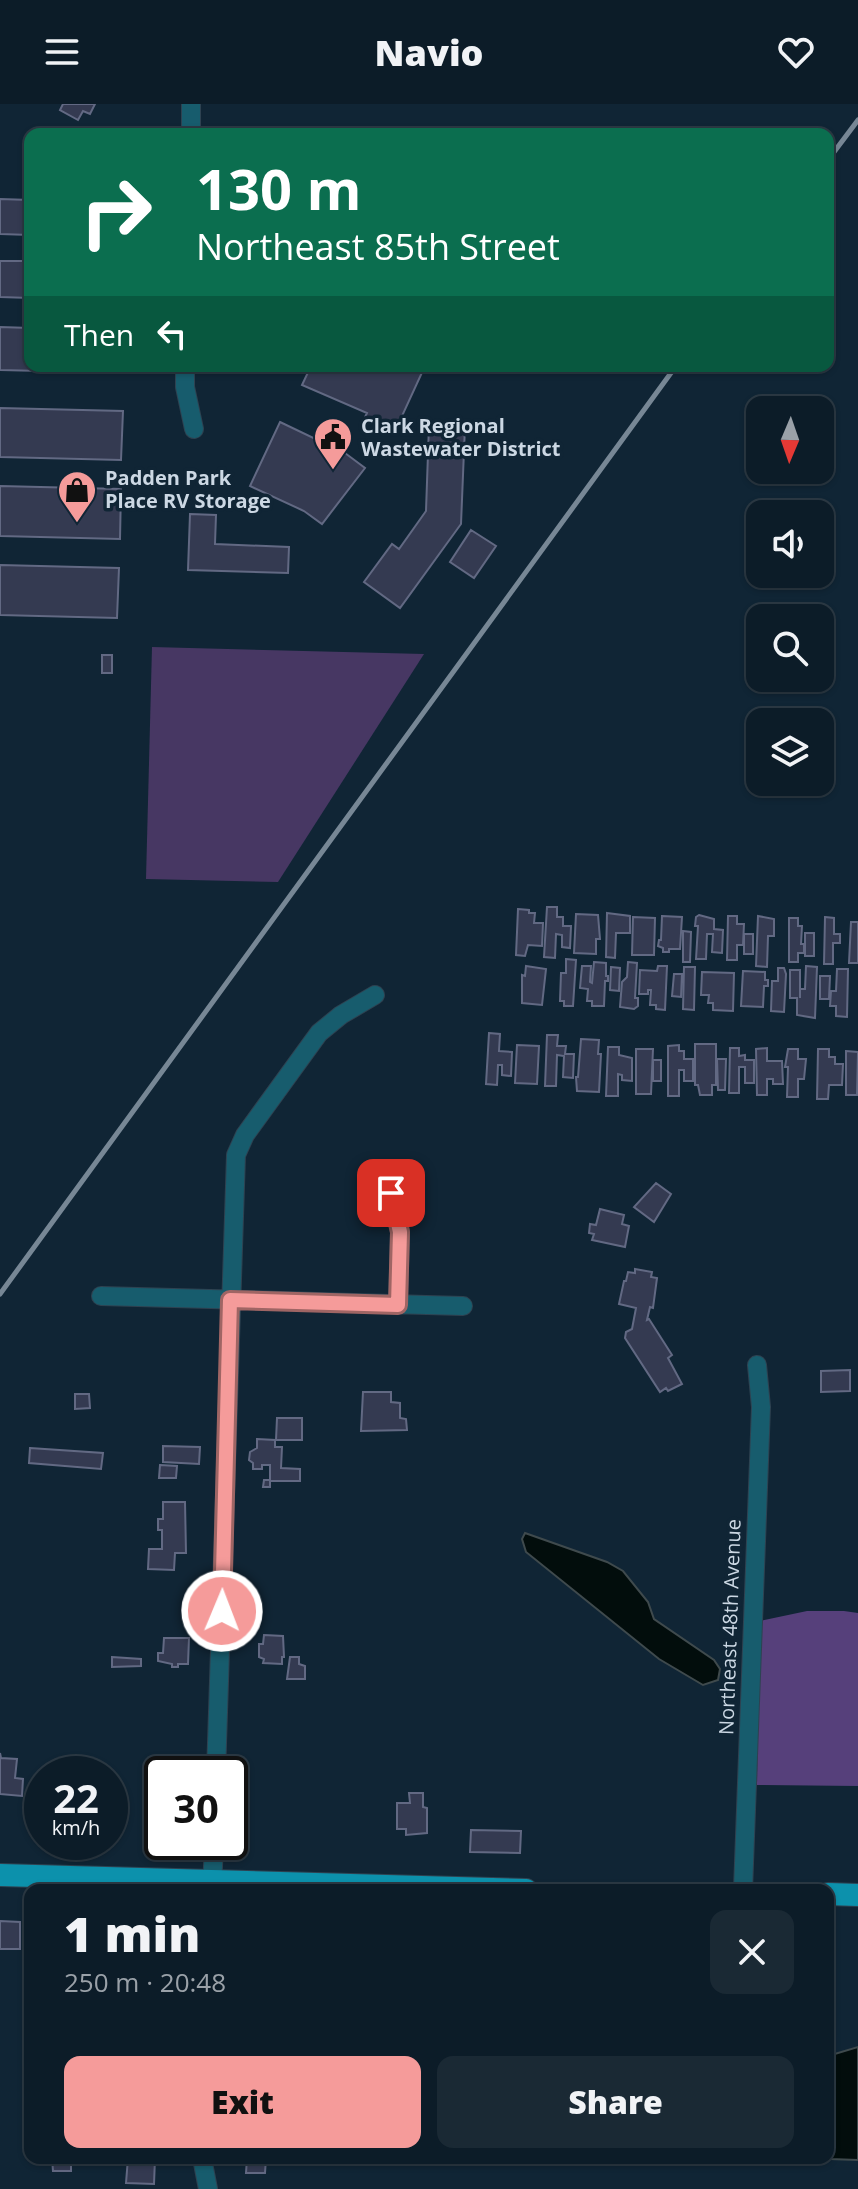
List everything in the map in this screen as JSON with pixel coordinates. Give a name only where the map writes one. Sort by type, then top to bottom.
[{"type":"main road","points":[[0,1875],[174,1884]]},
{"type":"main road","points":[[834,1894],[858,1895]]},
{"type":"street","points":[[191,104],[191,128]]},
{"type":"street","points":[[185,372],[194,429]]},
{"type":"street","points":[[217,1756],[234,1164],[239,1144],[319,1033],[341,1015],[375,995]]},
{"type":"street","points":[[391,1193],[400,1232],[398,1305]]},
{"type":"street","points":[[101,1296],[463,1306]]},
{"type":"street","name":"Northeast 48th Avenue","points":[[743,1884],[761,1407],[757,1365]]},
{"type":"street","points":[[213,1884],[214,1860]]},
{"type":"street","points":[[203,2164],[208,2189]]},
{"type":"shaded area","points":[[152,647],[424,654],[278,882],[146,879]]},
{"type":"shaded area","points":[[525,1533],[607,1562],[623,1571],[648,1602],[654,1619],[714,1660],[720,1669],[718,1680],[703,1685],[659,1659],[526,1552],[522,1539]]},
{"type":"shaded area","points":[[807,1611],[858,1613],[858,1786],[757,1785],[759,1621]]},
{"type":"shaded area","points":[[858,2047],[858,2160],[834,2159],[834,2054]]},
{"type":"building","points":[[63,104],[95,104],[90,114],[83,111],[78,120],[60,110]]},
{"type":"building","points":[[0,199],[24,200],[24,235],[0,234]]},
{"type":"building","points":[[0,261],[24,261],[24,298],[0,297]]},
{"type":"building","points":[[0,327],[24,328],[24,371],[0,370]]},
{"type":"building","points":[[308,372],[422,372],[393,432],[364,419],[367,413],[302,385]]},
{"type":"building","points":[[0,408],[123,411],[121,460],[0,457]]},
{"type":"building","points":[[280,422],[345,453],[365,468],[322,524],[304,511],[250,486]]},
{"type":"building","points":[[429,425],[465,426],[461,524],[400,608],[364,582],[392,544],[399,549],[426,511]]},
{"type":"building","points":[[0,486],[121,489],[120,539],[0,536]]},
{"type":"building","points":[[190,514],[216,515],[215,544],[289,547],[288,573],[188,570]]},
{"type":"building","points":[[471,530],[496,546],[474,578],[450,562]]},
{"type":"building","points":[[0,565],[119,568],[117,618],[0,615]]},
{"type":"building","points":[[102,655],[112,655],[112,673],[102,673]]},
{"type":"building","points":[[547,907],[557,907],[557,917],[563,917],[563,926],[571,926],[570,948],[562,947],[562,935],[556,934],[555,958],[544,957]]},
{"type":"building","points":[[518,909],[535,913],[534,923],[543,923],[542,946],[528,945],[525,956],[516,955]]},
{"type":"building","points":[[607,913],[630,916],[630,933],[616,933],[615,958],[606,957]]},
{"type":"building","points":[[576,914],[598,915],[600,939],[596,939],[596,954],[574,953]]},
{"type":"building","points":[[699,915],[714,919],[714,929],[723,930],[722,953],[712,952],[713,934],[707,934],[706,959],[696,959],[698,926],[695,926]]},
{"type":"building","points":[[662,916],[682,917],[680,949],[663,952],[663,948],[658,946]]},
{"type":"building","points":[[728,916],[737,916],[737,924],[744,924],[743,945],[737,945],[737,960],[727,960]]},
{"type":"building","points":[[758,916],[774,919],[774,936],[768,936],[767,967],[756,966]]},
{"type":"building","points":[[633,917],[655,918],[654,955],[632,955]]},
{"type":"building","points":[[825,917],[834,918],[834,934],[840,934],[840,943],[833,943],[833,964],[824,964]]},
{"type":"building","points":[[789,918],[798,918],[798,926],[802,926],[804,953],[798,953],[798,962],[789,962]]},
{"type":"building","points":[[851,922],[858,922],[858,963],[849,963]]},
{"type":"building","points":[[683,931],[691,932],[690,962],[683,962]]},
{"type":"building","points":[[805,933],[814,933],[814,956],[805,956]]},
{"type":"building","points":[[744,934],[753,934],[753,954],[744,954]]},
{"type":"building","points":[[566,959],[576,960],[573,1006],[564,1006],[564,1001],[560,1001],[561,973],[566,973]]},
{"type":"building","points":[[594,962],[606,963],[608,981],[605,981],[604,1006],[592,1006],[592,1001],[587,1001],[588,989],[580,988],[582,966],[591,966],[592,983]]},
{"type":"building","points":[[628,962],[637,963],[635,998],[638,998],[638,1006],[634,1009],[620,1007],[622,982],[627,977]]},
{"type":"building","points":[[526,966],[546,969],[542,1005],[522,1003],[522,975],[525,976]]},
{"type":"building","points":[[658,966],[667,966],[665,1010],[650,1005],[651,990],[648,994],[639,994],[640,970],[657,971]]},
{"type":"building","points":[[806,966],[817,967],[815,1018],[797,1015],[797,998],[790,998],[790,970],[800,970],[800,989],[805,989]]},
{"type":"building","points":[[611,967],[620,968],[619,991],[610,990]]},
{"type":"building","points":[[684,967],[695,967],[694,1010],[683,1009]]},
{"type":"building","points":[[778,968],[784,968],[786,974],[784,1012],[771,1011],[772,981],[778,981]]},
{"type":"building","points":[[837,969],[848,969],[847,1017],[836,1016],[836,1006],[830,1006],[831,991],[836,991]]},
{"type":"building","points":[[743,971],[765,972],[768,986],[764,986],[763,1007],[741,1006]]},
{"type":"building","points":[[702,972],[734,973],[733,1011],[713,1010],[713,1003],[708,1003],[709,995],[701,995]]},
{"type":"building","points":[[674,974],[682,974],[681,997],[672,996]]},
{"type":"building","points":[[820,976],[830,976],[829,999],[820,999]]},
{"type":"building","points":[[489,1033],[500,1034],[499,1051],[512,1052],[511,1076],[502,1075],[502,1065],[498,1065],[497,1085],[486,1084]]},
{"type":"building","points":[[547,1035],[558,1035],[557,1046],[566,1046],[565,1054],[574,1054],[573,1078],[563,1077],[564,1056],[557,1055],[556,1086],[545,1086]]},
{"type":"building","points":[[581,1039],[599,1040],[599,1092],[577,1091]]},
{"type":"building","points":[[695,1044],[716,1044],[716,1085],[712,1085],[712,1095],[700,1095],[698,1085],[695,1085]]},
{"type":"building","points":[[517,1045],[539,1046],[537,1084],[515,1083]]},
{"type":"building","points":[[679,1045],[679,1051],[684,1051],[684,1059],[693,1059],[693,1081],[684,1081],[684,1070],[679,1070],[679,1096],[668,1096],[668,1046]]},
{"type":"building","points":[[608,1047],[619,1047],[619,1055],[632,1058],[632,1081],[622,1080],[622,1075],[618,1074],[618,1096],[606,1096]]},
{"type":"building","points":[[730,1048],[739,1048],[739,1056],[745,1055],[745,1060],[754,1060],[754,1083],[745,1083],[745,1067],[739,1067],[739,1093],[729,1093]]},
{"type":"building","points":[[767,1048],[767,1061],[782,1061],[783,1084],[773,1084],[773,1079],[767,1079],[767,1095],[757,1095],[756,1049]]},
{"type":"building","points":[[636,1049],[653,1049],[651,1094],[636,1094]]},
{"type":"building","points":[[788,1049],[798,1049],[798,1059],[806,1059],[804,1079],[798,1079],[798,1097],[787,1097],[788,1067],[785,1067]]},
{"type":"building","points":[[818,1049],[829,1049],[829,1057],[835,1057],[835,1064],[843,1064],[842,1085],[829,1085],[828,1099],[817,1099]]},
{"type":"building","points":[[846,1051],[858,1052],[857,1095],[846,1095]]},
{"type":"building","points":[[717,1059],[726,1059],[725,1090],[718,1090]]},
{"type":"building","points":[[653,1060],[661,1060],[661,1081],[653,1081]]},
{"type":"building","points":[[656,1183],[671,1194],[654,1222],[634,1207]]},
{"type":"building","points":[[600,1209],[624,1215],[622,1224],[629,1226],[625,1247],[592,1240],[594,1234],[589,1233],[590,1224],[596,1225]]},
{"type":"building","points":[[635,1269],[652,1272],[651,1277],[657,1278],[653,1308],[650,1307],[647,1320],[672,1355],[668,1358],[682,1384],[668,1391],[666,1388],[660,1392],[625,1338],[626,1332],[632,1329],[636,1308],[619,1304],[628,1272],[635,1273]]},
{"type":"building","points":[[850,1370],[850,1391],[821,1392],[821,1371]]},
{"type":"building","points":[[363,1392],[391,1392],[391,1402],[400,1403],[400,1418],[406,1419],[407,1430],[361,1431]]},
{"type":"building","points":[[75,1394],[89,1394],[90,1408],[75,1409]]},
{"type":"building","points":[[277,1418],[302,1418],[302,1440],[276,1440]]},
{"type":"building","points":[[257,1439],[275,1440],[275,1447],[282,1447],[281,1468],[300,1469],[300,1481],[270,1481],[270,1487],[263,1487],[264,1480],[270,1480],[270,1465],[253,1469],[253,1463],[249,1460],[250,1452],[257,1448]]},
{"type":"building","points":[[163,1446],[200,1447],[199,1464],[163,1462]]},
{"type":"building","points":[[30,1448],[103,1453],[101,1469],[29,1463]]},
{"type":"building","points":[[160,1465],[177,1466],[176,1478],[159,1478]]},
{"type":"building","points":[[163,1502],[185,1502],[186,1553],[175,1553],[174,1570],[148,1569],[149,1549],[162,1549],[162,1530],[158,1530],[158,1519],[163,1519]]},
{"type":"building","points":[[264,1635],[283,1636],[282,1664],[263,1663],[264,1659],[259,1657],[259,1644],[263,1644]]},
{"type":"building","points":[[164,1638],[189,1638],[188,1664],[172,1667],[172,1664],[158,1661],[158,1653],[163,1653]]},
{"type":"building","points":[[112,1657],[141,1659],[141,1666],[112,1667]]},
{"type":"building","points":[[290,1657],[299,1657],[299,1664],[305,1666],[305,1679],[287,1679]]},
{"type":"building","points":[[0,1753],[1,1758],[17,1759],[15,1778],[23,1779],[22,1796],[0,1794]]},
{"type":"building","points":[[409,1793],[423,1793],[423,1807],[427,1808],[427,1833],[406,1835],[406,1829],[397,1829],[397,1803],[410,1803]]},
{"type":"building","points":[[471,1830],[521,1831],[520,1853],[470,1852]]},
{"type":"building","points":[[0,1921],[20,1922],[20,1949],[0,1949]]},
{"type":"building","points":[[52,2164],[84,2164],[71,2165],[71,2171],[53,2171]]},
{"type":"building","points":[[128,2164],[155,2164],[154,2184],[126,2183]]},
{"type":"building","points":[[247,2164],[266,2164],[265,2173],[246,2173]]},
{"type":"railway","points":[[834,152],[858,120]]},
{"type":"railway","points":[[0,1294],[672,372]]},
{"type":"place","name":"Clark Regional Wastewater District","points":[[333,471]]},
{"type":"place","name":"Padden Park Place RV Storage","points":[[77,524]]},
{"type":"route","points":[[222,1611],[230,1300],[398,1305],[400,1232],[391,1193]]}]
